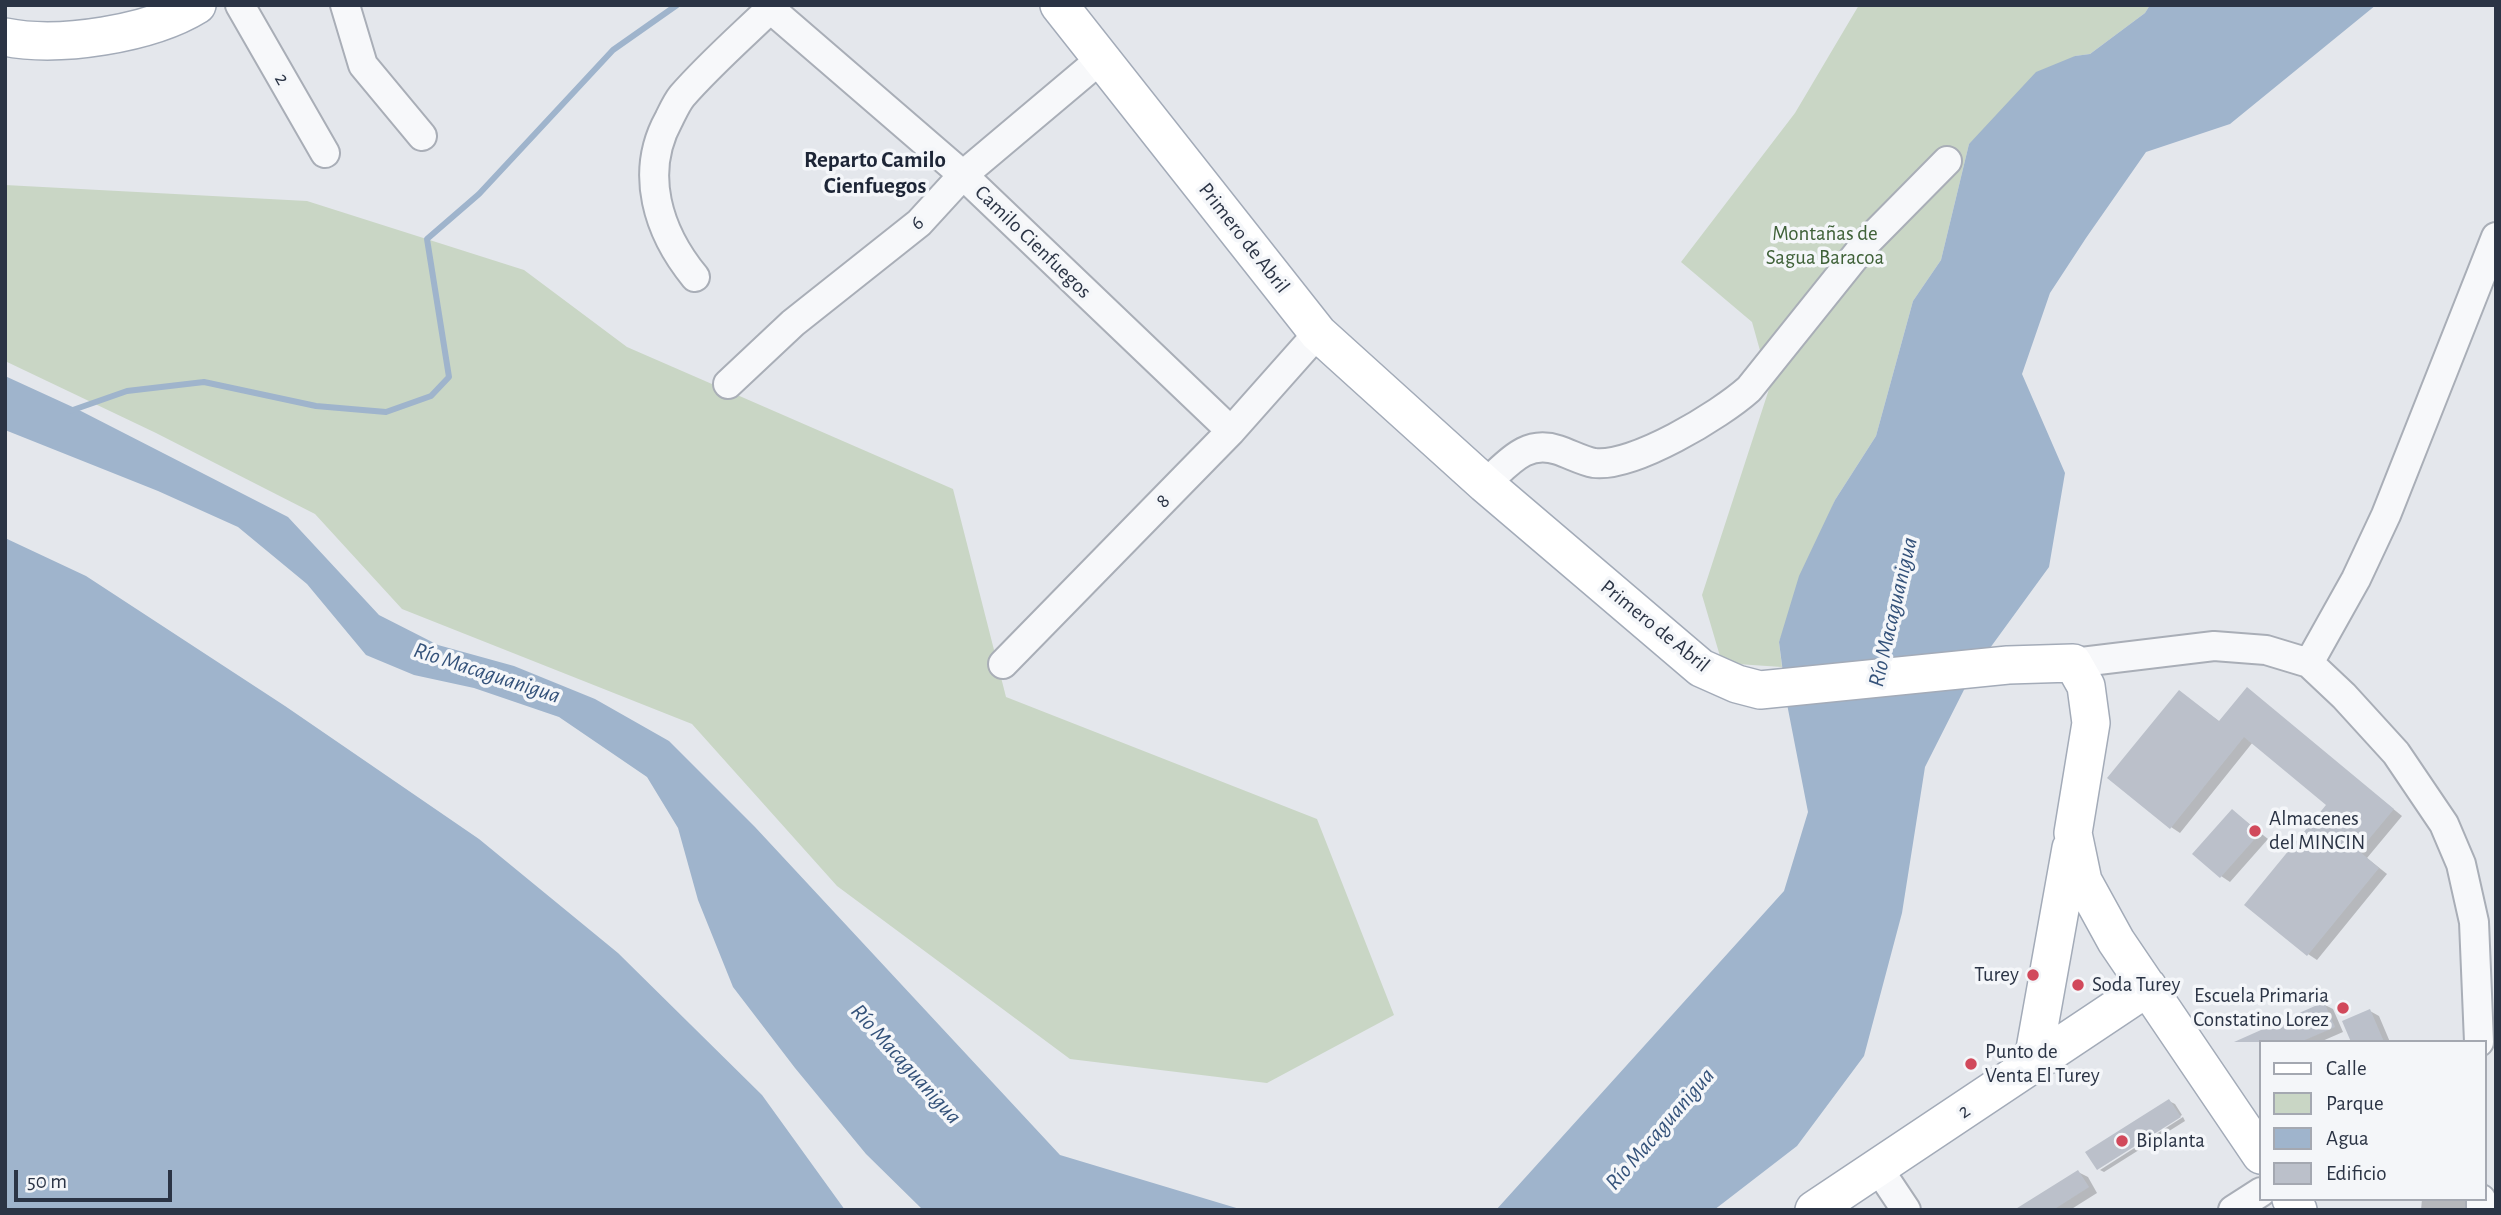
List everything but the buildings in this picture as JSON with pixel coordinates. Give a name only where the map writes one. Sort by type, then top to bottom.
[{"type":"main road","points":[[5,37],[76,40],[139,30],[183,14],[197,5]]},
{"type":"main road","name":"Primero de Abril","points":[[1059,5],[1318,333],[1485,484],[1701,668],[1737,684],[1760,690],[2008,665],[2073,663]]},
{"type":"main road","points":[[2032,1066],[2091,723],[2086,686],[2073,663]]},
{"type":"main road","points":[[2073,833],[2083,881],[2116,940],[2260,1154]]},
{"type":"main road","name":"2","points":[[1814,1210],[2148,987]]},
{"type":"street","name":"2","points":[[240,5],[325,153]]},
{"type":"street","points":[[345,5],[363,65],[422,136]]},
{"type":"street","points":[[695,277],[676,255],[656,201],[652,171],[662,130],[680,97],[768,7]]},
{"type":"street","name":"Camilo Cienfuegos","points":[[768,7],[963,175],[1231,431]]},
{"type":"street","name":"6","points":[[728,384],[793,323],[919,223],[963,175],[1102,58]]},
{"type":"street","points":[[1485,484],[1530,448],[1540,446],[1554,449],[1595,463],[1620,460],[1643,452],[1731,405],[1749,388],[1866,243],[1948,161]]},
{"type":"street","points":[[2309,663],[2356,579],[2386,515],[2496,237]]},
{"type":"street","name":"8","points":[[1003,664],[1231,431],[1318,333]]},
{"type":"street","points":[[2073,663],[2214,646],[2266,650],[2309,663],[2344,696],[2396,753],[2444,824],[2461,864],[2474,922],[2479,1040]]},
{"type":"street","points":[[1878,1168],[1906,1210]]},
{"type":"street","points":[[2233,1210],[2260,1193]]},
{"type":"green space","name":"Montañas de Sagua Baracoa","points":[[1859,5],[2150,5],[2145,13],[2090,54],[2075,56],[1969,144],[1941,260],[1913,301],[1876,436],[1835,500],[1779,642],[1782,667],[1722,663],[1702,595],[1770,386],[1752,322],[1681,262],[1795,113]]},
{"type":"green space","points":[[5,185],[307,201],[524,270],[627,347],[953,489],[1006,697],[1317,819],[1394,1015],[1267,1083],[1070,1059],[837,886],[692,724],[402,609],[315,514],[156,433],[5,361]]},
{"type":"water","name":"Río Macaguanigua","points":[[2150,5],[2376,5],[2230,124],[2146,152],[2050,293],[2022,374],[2065,473],[2049,567],[1974,670],[1925,767],[1902,913],[1864,1056],[1797,1146],[1714,1210],[1496,1210],[1784,891],[1808,812],[1787,704],[1779,642],[1799,576],[1835,500],[1876,436],[1913,301],[1941,260],[1969,144],[2036,72],[2075,56],[2090,54],[2145,13]]},
{"type":"water","name":"Río Macaguanigua","points":[[5,376],[77,409],[288,517],[379,615],[438,645],[514,666],[595,699],[669,741],[755,827],[1060,1155],[1243,1210],[923,1210],[866,1154],[733,987],[698,900],[678,828],[647,777],[559,717],[474,688],[414,675],[366,655],[307,584],[238,527],[158,491],[5,430]]},
{"type":"water","points":[[5,538],[86,576],[285,706],[479,839],[618,953],[762,1095],[845,1210],[5,1210]]},
{"type":"waterway","points":[[70,411],[127,391],[204,382],[316,406],[386,412],[431,396],[449,377],[427,239],[479,194],[613,50],[677,5]]},
{"type":"place","name":"Almacenes del MINCIN","points":[[2255,831]]},
{"type":"place","name":"Turey","points":[[2033,975]]},
{"type":"place","name":"Soda Turey","points":[[2078,985]]},
{"type":"place","name":"Escuela Primaria Constatino Lorez","points":[[2343,1008]]},
{"type":"place","name":"Punto de Venta El Turey","points":[[1971,1064]]},
{"type":"place","name":"Biplanta","points":[[2122,1141]]},
{"type":"district","name":"Reparto Camilo Cienfuegos","points":[[875,173]]}]
